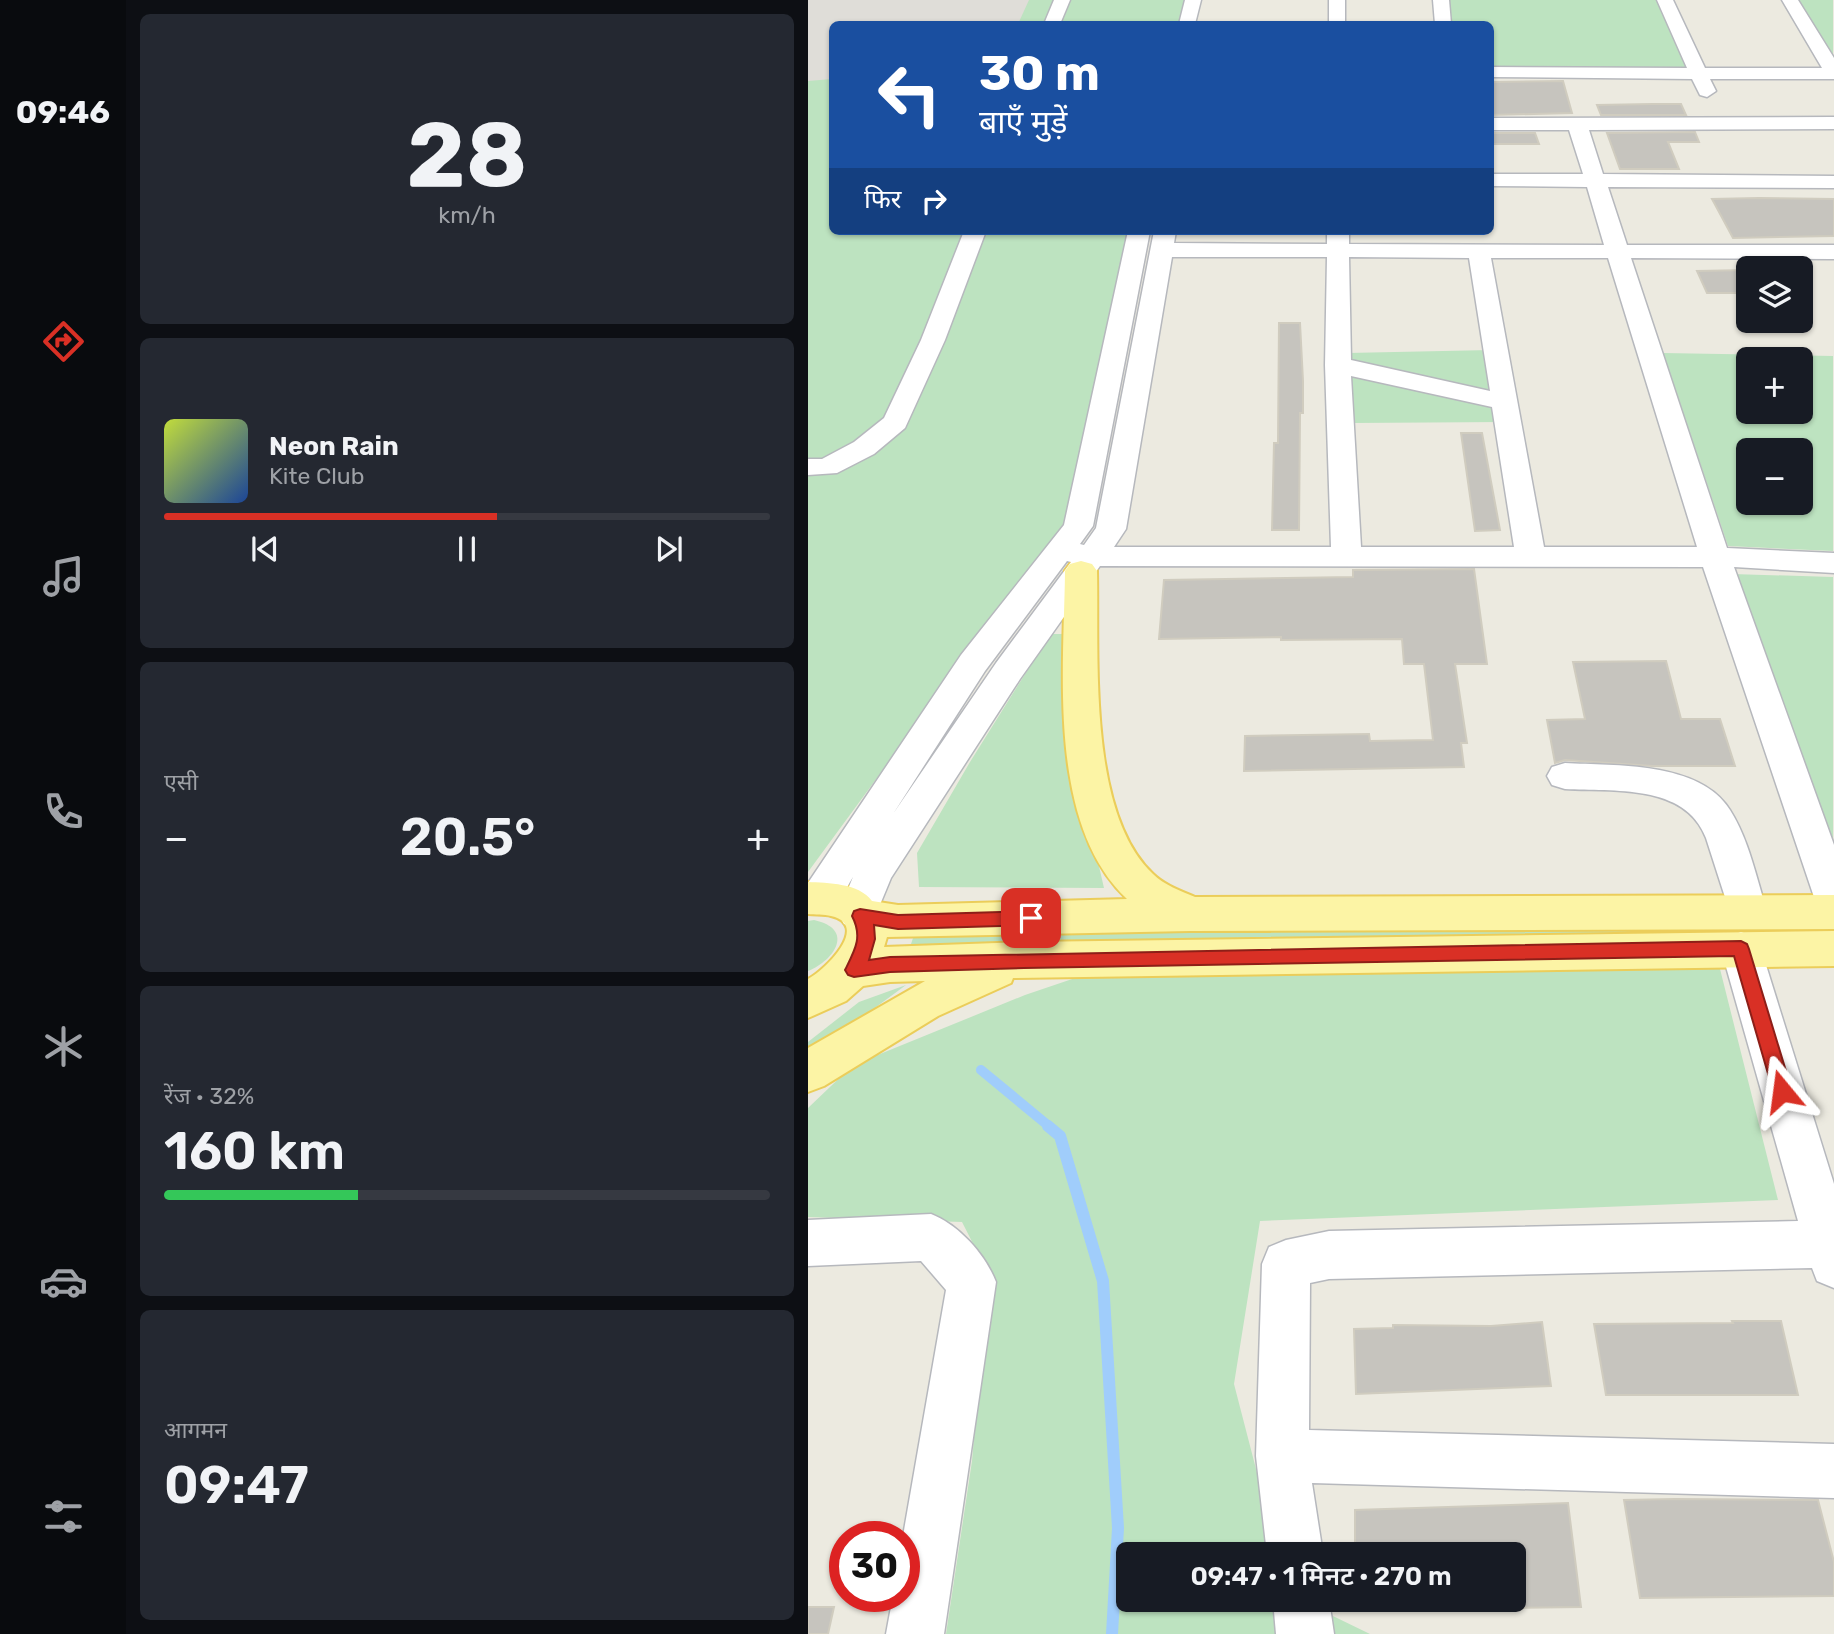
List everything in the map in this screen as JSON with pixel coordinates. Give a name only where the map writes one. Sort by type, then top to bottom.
[{"type":"main road","points":[[1077,559],[1083,648],[1081,704],[1093,804],[1107,845],[1138,885],[1190,914]]},
{"type":"main road","points":[[814,898],[835,899],[859,914],[898,922],[1190,914],[1749,936],[1834,947]]},
{"type":"main road","points":[[854,970],[890,964],[1749,936],[1834,912]]},
{"type":"main road","points":[[808,999],[834,987],[854,970],[863,955],[867,939],[865,925],[859,914]]},
{"type":"main road","points":[[808,1072],[889,1019],[958,984],[1024,960]]},
{"type":"street","points":[[1053,21],[1062,0]]},
{"type":"street","points":[[1188,21],[1193,0]]},
{"type":"street","points":[[1337,0],[1337,21]]},
{"type":"street","points":[[1441,0],[1443,21]]},
{"type":"street","points":[[1665,0],[1724,124]]},
{"type":"street","points":[[1790,0],[1833,74]]},
{"type":"street","points":[[1494,72],[1833,74]]},
{"type":"street","points":[[1494,124],[1834,123]]},
{"type":"street","points":[[1577,124],[1714,557],[1834,900]]},
{"type":"street","points":[[1494,180],[1834,182]]},
{"type":"street","points":[[808,467],[827,467],[864,448],[896,422],[933,340],[973,235]]},
{"type":"street","points":[[814,898],[973,663],[1077,559],[1111,529],[1155,237],[1338,241],[1479,252],[1834,251]]},
{"type":"street","points":[[1338,241],[1338,365],[1346,556]]},
{"type":"street","points":[[1479,252],[1531,557]]},
{"type":"street","points":[[1338,365],[1505,402]]},
{"type":"street","points":[[1077,559],[1346,556],[1714,557],[1834,563]]},
{"type":"street","points":[[859,914],[874,873],[1008,671],[1077,559]]},
{"type":"street","points":[[1293,1542],[1282,1456],[1286,1264],[1329,1255],[1830,1254],[1716,818],[1703,801],[1665,784],[1565,776]]},
{"type":"street","points":[[808,1243],[931,1237],[972,1282],[915,1634]]},
{"type":"street","points":[[1282,1456],[1834,1471]]},
{"type":"street","points":[[1302,1612],[1305,1634]]},
{"type":"shaded area","points":[[808,0],[1057,0],[1048,21],[829,21],[829,235],[832,235],[808,471]]},
{"type":"green space","points":[[1029,0],[1185,0],[1180,21],[1019,21]]},
{"type":"green space","points":[[1445,0],[1662,0],[1689,70],[1494,70],[1494,21],[1449,21]]},
{"type":"green space","points":[[1796,0],[1833,0],[1833,63]]},
{"type":"green space","points":[[829,79],[829,235],[1131,235],[1067,519],[808,872],[808,81]]},
{"type":"green space","points":[[1491,350],[1505,422],[1353,423],[1347,353]]},
{"type":"green space","points":[[1663,353],[1736,354],[1736,424],[1813,424],[1813,356],[1833,356],[1833,551],[1728,546]]},
{"type":"green space","points":[[1732,574],[1833,577],[1833,847]]},
{"type":"green space","points":[[1050,634],[1068,634],[1067,727],[1104,888],[919,887],[917,853]]},
{"type":"green space","points":[[808,921],[827,924],[837,937],[833,952],[826,960],[808,971]]},
{"type":"green space","points":[[1725,928],[1727,940],[910,947],[914,935]]},
{"type":"green space","points":[[1719,965],[1778,1200],[1260,1221],[1234,1384],[1275,1542],[1116,1542],[1116,1612],[1325,1612],[1370,1634],[946,1634],[972,1461],[988,1273],[962,1222],[808,1217],[808,1108],[853,1065],[1025,995],[1084,975]]},
{"type":"green space","points":[[906,985],[808,1057],[808,1042],[859,1002]]},
{"type":"building","points":[[1563,81],[1572,113],[1494,115],[1494,82]]},
{"type":"building","points":[[1681,104],[1686,115],[1601,115],[1597,105]]},
{"type":"building","points":[[1695,132],[1699,142],[1668,142],[1679,169],[1620,169],[1607,133]]},
{"type":"building","points":[[1494,133],[1535,133],[1539,144],[1494,144]]},
{"type":"building","points":[[1712,199],[1834,199],[1834,236],[1733,238]]},
{"type":"building","points":[[1736,270],[1736,293],[1707,293],[1697,271]]},
{"type":"building","points":[[1279,323],[1300,323],[1303,413],[1300,413],[1299,530],[1272,530],[1274,443],[1278,443]]},
{"type":"building","points":[[1461,433],[1482,433],[1500,530],[1475,531]]},
{"type":"building","points":[[1474,569],[1487,664],[1455,664],[1467,743],[1461,743],[1464,767],[1244,771],[1245,736],[1369,734],[1370,741],[1433,740],[1424,664],[1404,664],[1402,639],[1159,639],[1164,580],[1353,577],[1353,570]]},
{"type":"building","points":[[1666,661],[1681,719],[1720,719],[1735,766],[1652,766],[1565,760],[1555,763],[1547,720],[1585,719],[1573,662]]},
{"type":"building","points":[[1732,1321],[1781,1321],[1798,1395],[1606,1395],[1594,1324],[1733,1323]]},
{"type":"building","points":[[1542,1322],[1551,1386],[1356,1394],[1354,1329],[1393,1328],[1393,1325],[1491,1326]]},
{"type":"building","points":[[1624,1500],[1818,1500],[1834,1562],[1834,1596],[1640,1598]]},
{"type":"building","points":[[1568,1503],[1581,1607],[1526,1608],[1526,1542],[1355,1542],[1355,1510]]},
{"type":"building","points":[[808,1607],[829,1607],[829,1612],[833,1612],[828,1634],[808,1634]]},
{"type":"waterway","points":[[981,1070],[1050,1127]]},
{"type":"waterway","points":[[1048,1126],[1060,1136],[1103,1281],[1118,1528],[1112,1634]]},
{"type":"route","points":[[1031,918],[898,922],[860,916],[865,925],[867,939],[863,955],[854,970],[890,964],[1024,960],[1741,949],[1782,1091]]}]
